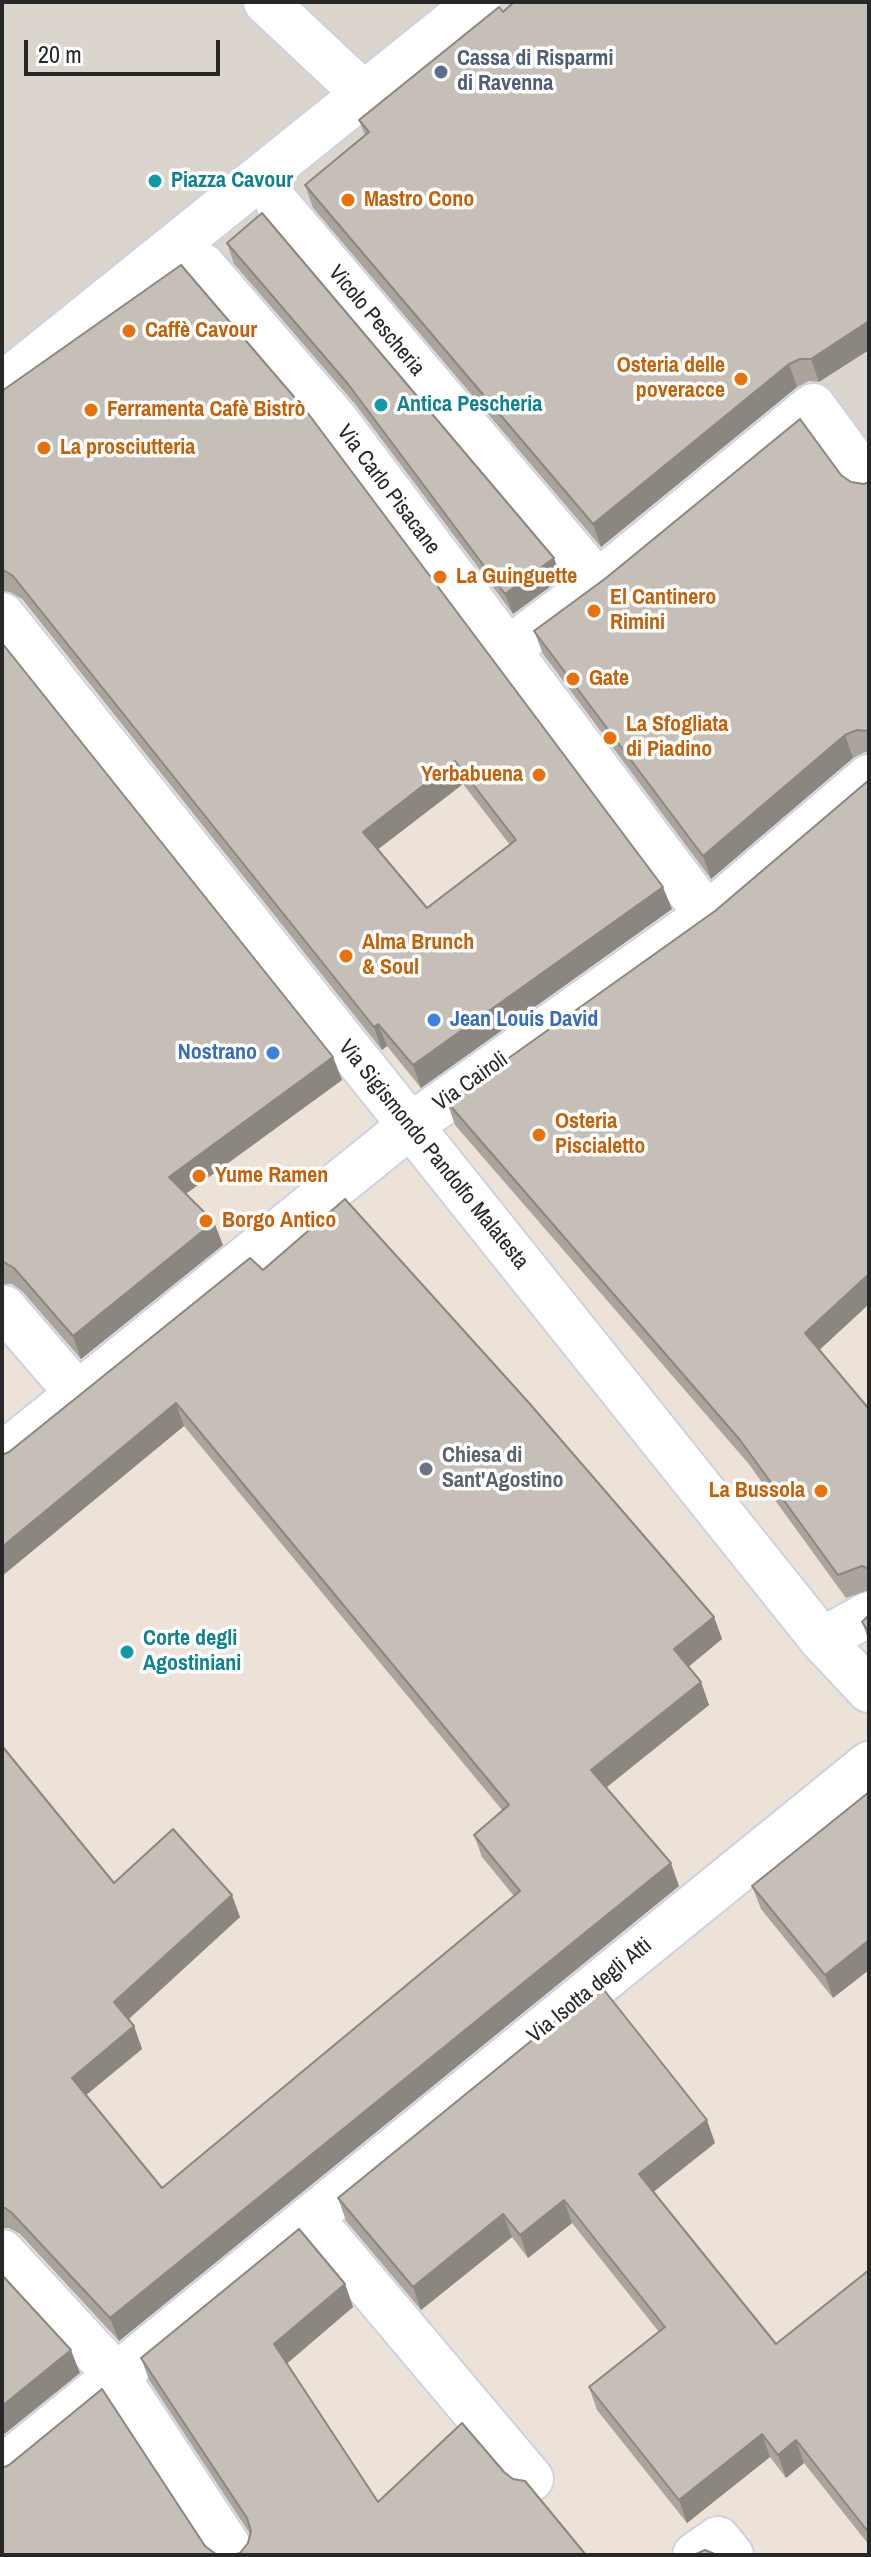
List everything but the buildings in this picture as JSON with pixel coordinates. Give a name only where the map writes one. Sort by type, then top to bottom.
[{"type":"street","points":[[266,2],[364,94]]},
{"type":"street","points":[[2,385],[478,2]]},
{"type":"street","name":"Vicolo Pescheria","points":[[279,206],[598,582]]},
{"type":"street","name":"Via Carlo Pisacane","points":[[203,266],[335,419],[707,915]]},
{"type":"street","points":[[508,649],[598,582],[813,406],[869,482]]},
{"type":"street","name":"Via Sigismondo Pandolfo Malatesta","points":[[2,615],[822,1640],[869,1690]]},
{"type":"street","name":"Via Cairoli","points":[[2,1455],[410,1126],[707,915],[869,777]]},
{"type":"street","points":[[4,1308],[78,1394]]},
{"type":"street","points":[[822,1640],[869,1614]]},
{"type":"street","name":"Via Isotta degli Atti","points":[[2,2468],[869,1764]]},
{"type":"street","points":[[311,2218],[531,2479]]},
{"type":"street","points":[[2,2252],[116,2375],[234,2555]]},
{"type":"street","points":[[695,2555],[718,2539],[731,2555]]},
{"type":"shaded area","name":"Piazza Cavour","points":[[2,2],[551,2],[308,212],[279,225],[221,274],[2,421]]},
{"type":"shaded area","points":[[869,344],[869,503],[787,403],[858,357]]},
{"type":"place","name":"Cassa di Risparmi di Ravenna","points":[[441,72]]},
{"type":"place","name":"Piazza Cavour","points":[[155,181]]},
{"type":"place","name":"Mastro Cono","points":[[348,200]]},
{"type":"place","name":"Caffè Cavour","points":[[129,331]]},
{"type":"place","name":"Osteria delle poveracce","points":[[741,379]]},
{"type":"place","name":"Antica Pescheria","points":[[381,405]]},
{"type":"place","name":"Ferramenta Cafè Bistrò","points":[[91,410]]},
{"type":"place","name":"La prosciutteria","points":[[44,448]]},
{"type":"place","name":"La Guinguette","points":[[440,577]]},
{"type":"place","name":"El Cantinero Rimini","points":[[594,611]]},
{"type":"place","name":"Gate","points":[[573,679]]},
{"type":"place","name":"La Sfogliata di Piadino","points":[[610,738]]},
{"type":"place","name":"Yerbabuena","points":[[539,775]]},
{"type":"place","name":"Alma Brunch & Soul","points":[[346,956]]},
{"type":"place","name":"Jean Louis David","points":[[434,1020]]},
{"type":"place","name":"Nostrano","points":[[273,1053]]},
{"type":"place","name":"Osteria Piscialetto","points":[[539,1135]]},
{"type":"place","name":"Yume Ramen","points":[[199,1176]]},
{"type":"place","name":"Borgo Antico","points":[[206,1221]]},
{"type":"place","name":"Chiesa di Sant'Agostino","points":[[426,1469]]},
{"type":"place","name":"La Bussola","points":[[821,1491]]},
{"type":"place","name":"Corte degli Agostiniani","points":[[127,1652]]}]
